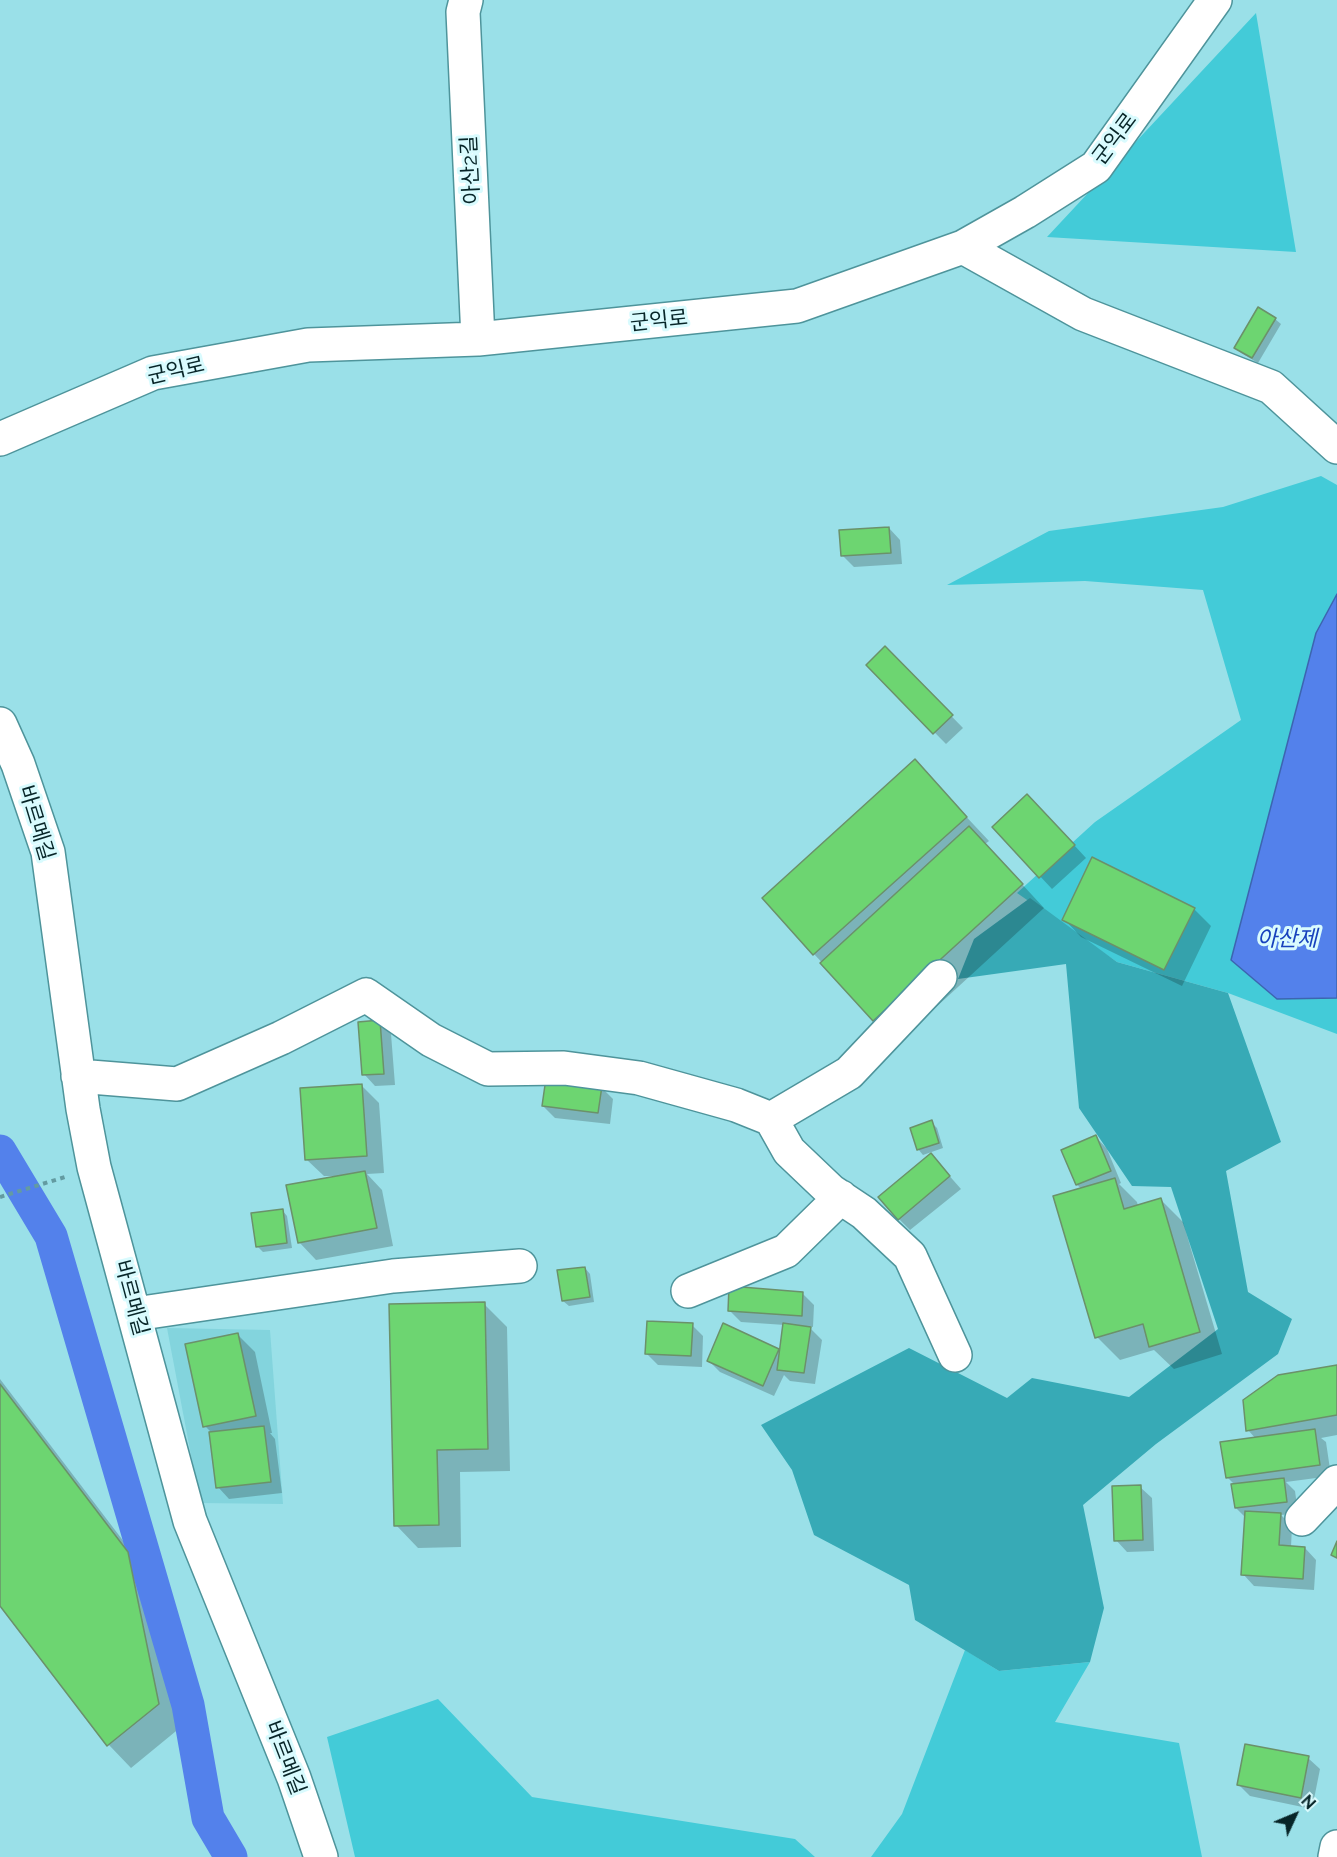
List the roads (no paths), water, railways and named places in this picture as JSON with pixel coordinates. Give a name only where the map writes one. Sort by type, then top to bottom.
[{"type":"street","name":"아산2길","points":[[466,0],[463,12],[478,339]]},
{"type":"street","name":"군익로","points":[[0,439],[153,373],[308,345],[478,339],[797,306],[963,247],[1025,212],[1096,166],[1215,0]]},
{"type":"street","points":[[963,247],[1083,314],[1271,387],[1337,447]]},
{"type":"street","name":"바르메길","points":[[0,724],[18,764],[48,852],[78,1076],[94,1167],[190,1521],[294,1778],[321,1857]]},
{"type":"street","points":[[771,1119],[849,1073],[940,977]]},
{"type":"street","points":[[78,1076],[177,1084],[281,1038],[366,995],[431,1040],[488,1069],[564,1068],[639,1078],[736,1105],[771,1119],[789,1151],[831,1191],[864,1213],[910,1256],[955,1355]]},
{"type":"street","points":[[688,1291],[786,1251],[841,1197]]},
{"type":"street","points":[[135,1314],[393,1276],[520,1266]]},
{"type":"street","points":[[1302,1519],[1337,1482]]},
{"type":"street","points":[[1335,1857],[1337,1847]]},
{"type":"water","name":"아산제","points":[[1337,594],[1337,998],[1277,999],[1231,960],[1316,633]]},
{"type":"waterway","points":[[0,1151],[51,1236],[188,1705],[208,1818],[231,1857]]}]
